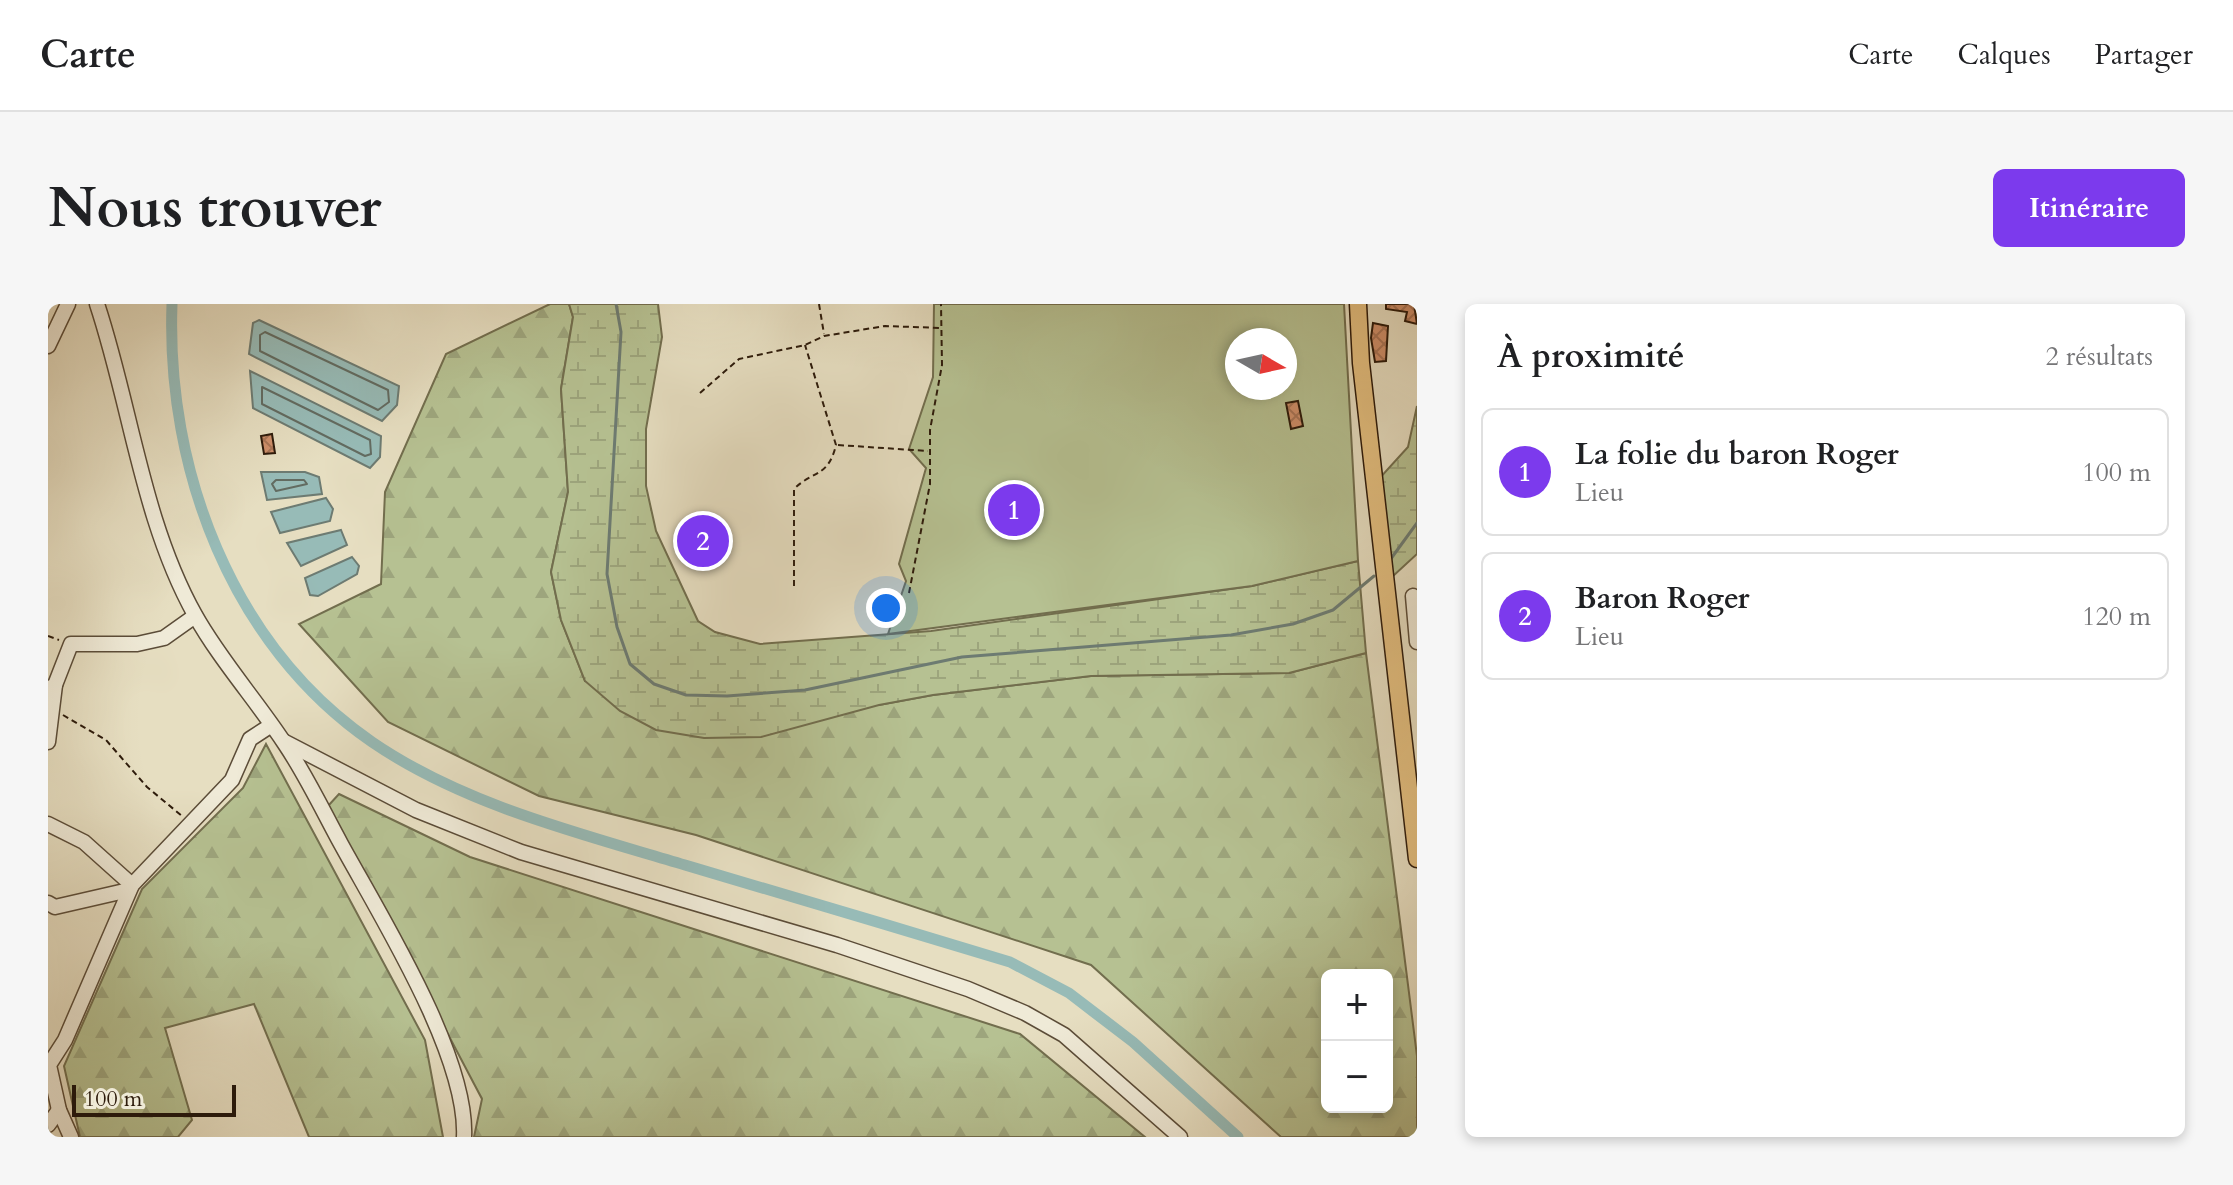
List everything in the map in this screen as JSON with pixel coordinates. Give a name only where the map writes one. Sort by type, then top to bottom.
[{"type":"main road","points":[[1358,304],[1361,363],[1417,859]]},
{"type":"street","points":[[48,346],[68,304]]},
{"type":"street","points":[[97,304],[122,405],[160,530],[195,616],[270,726],[285,742],[379,912],[428,1010],[459,1086],[464,1137]]},
{"type":"street","points":[[1388,597],[1415,596],[1417,642]]},
{"type":"street","points":[[48,742],[51,687],[71,644],[137,644],[164,638],[195,616]]},
{"type":"street","points":[[71,1137],[59,1110],[49,1065],[86,994],[130,887],[232,780],[250,739],[270,726]]},
{"type":"street","points":[[285,742],[416,810],[521,852],[837,945],[968,989],[1025,1013],[1064,1035],[1180,1137]]},
{"type":"street","points":[[48,824],[84,842],[130,887]]},
{"type":"street","points":[[50,909],[130,887]]},
{"type":"street","points":[[48,1125],[59,1110]]},
{"type":"path","points":[[819,304],[824,336]]},
{"type":"path","points":[[909,593],[927,513],[929,451],[942,365],[941,304]]},
{"type":"path","points":[[700,393],[739,359],[805,345],[824,336],[885,326],[943,328]]},
{"type":"path","points":[[794,586],[794,489],[821,474],[832,460],[836,445],[805,345]]},
{"type":"path","points":[[836,445],[929,451]]},
{"type":"path","points":[[52,707],[106,740],[147,787],[189,822]]},
{"type":"green space","points":[[550,304],[569,304],[573,317],[561,389],[568,492],[551,572],[561,620],[585,681],[879,705],[933,695],[1091,676],[1289,673],[1366,653],[1417,1056],[1417,1137],[1281,1137],[1091,965],[696,835],[539,796],[388,722],[299,624],[381,584],[385,492],[446,354]]},
{"type":"green space","points":[[569,304],[658,304],[662,337],[646,429],[646,486],[656,531],[698,621],[715,632],[760,644],[931,631],[1252,586],[1358,561],[1366,653],[1289,673],[1091,676],[933,695],[879,705],[761,737],[704,738],[656,730],[620,711],[585,681],[561,620],[551,572],[568,492],[561,389],[573,317]]},
{"type":"green space","points":[[934,304],[1344,304],[1358,561],[1252,586],[888,634],[906,581],[899,564],[926,468],[909,449],[933,377]]},
{"type":"green space","points":[[1417,406],[1417,554],[1392,577],[1377,481],[1408,447]]},
{"type":"green space","points":[[266,744],[425,1040],[443,1137],[309,1137],[254,1004],[165,1028],[192,1120],[178,1137],[80,1137],[64,1066],[142,889],[243,788]]},
{"type":"green space","points":[[339,794],[470,857],[1020,1034],[1145,1137],[474,1137],[482,1099],[328,806]]},
{"type":"water","points":[[259,320],[399,386],[397,405],[382,421],[249,354],[253,323]]},
{"type":"water","points":[[250,371],[381,436],[380,457],[370,468],[253,408]]},
{"type":"water","points":[[261,472],[305,472],[319,477],[322,494],[267,500]]},
{"type":"water","points":[[326,498],[333,509],[330,521],[280,533],[271,512]]},
{"type":"water","points":[[341,530],[347,545],[301,566],[287,543]]},
{"type":"water","points":[[352,557],[359,566],[357,574],[318,596],[310,595],[305,578]]},
{"type":"building","points":[[1386,304],[1414,304],[1417,324],[1405,321],[1407,312],[1386,309]]},
{"type":"building","points":[[1373,323],[1388,326],[1386,361],[1375,362],[1371,338]]},
{"type":"building","points":[[1298,401],[1303,426],[1291,429],[1286,403]]},
{"type":"building","points":[[272,434],[275,453],[264,454],[261,436]]},
{"type":"building","points":[[1020,493],[1025,524],[1008,526],[1003,496]]},
{"type":"waterway","points":[[172,304],[173,366],[181,428],[195,490],[217,548],[245,604],[280,656],[323,702],[372,742],[445,783],[523,815],[1010,962],[1069,993],[1133,1042],[1238,1137]]},
{"type":"waterway","points":[[616,304],[621,332],[607,574],[617,627],[630,664],[654,684],[686,695],[727,696],[805,690],[962,657],[1231,635],[1293,624],[1333,610],[1374,576]]},
{"type":"waterway","points":[[1390,560],[1417,523]]},
{"type":"place","name":"La folie du baron Roger","points":[[1014,510]]},
{"type":"place","name":"Baron Roger","points":[[703,541]]}]
